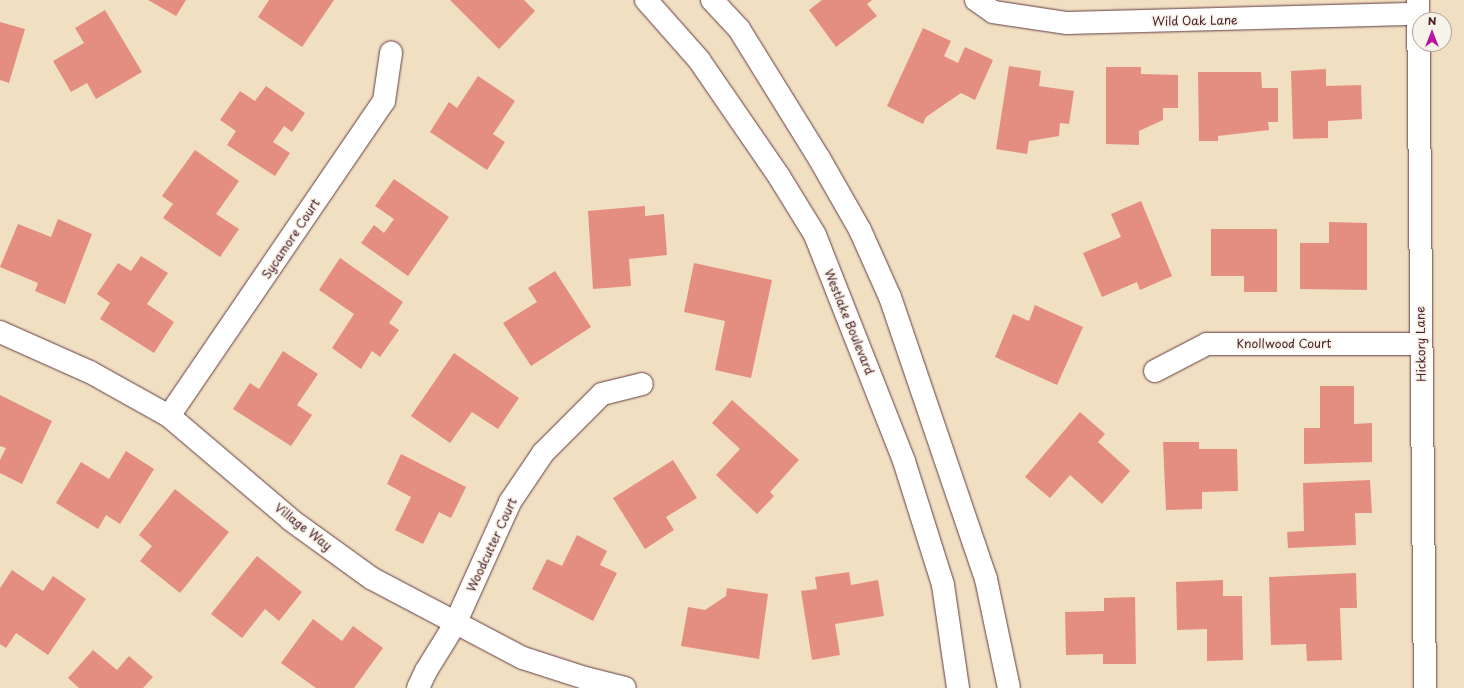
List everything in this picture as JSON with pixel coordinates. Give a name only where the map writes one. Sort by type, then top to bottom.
[{"type":"street","name":"Westlake Boulevard","points":[[646,0],[699,60],[815,235],[904,461],[943,585],[958,688]]},
{"type":"street","points":[[712,0],[739,29],[820,158],[860,230],[890,297],[986,579],[1009,688]]},
{"type":"street","name":"Wild Oak Lane","points":[[976,0],[993,12],[1067,23],[1418,7]]},
{"type":"street","name":"Hickory Lane","points":[[1418,7],[1425,688]]},
{"type":"street","name":"Sycamore Court","points":[[169,416],[384,101],[391,53]]},
{"type":"street","name":"Village Way","points":[[0,332],[90,372],[169,416],[292,520],[371,578],[523,658],[585,678],[625,688]]},
{"type":"street","name":"Knollwood Court","points":[[1155,371],[1206,344],[1421,344]]},
{"type":"street","name":"Woodcutter Court","points":[[418,688],[426,671],[456,624],[510,502],[543,453],[602,394],[642,384]]},
{"type":"building","points":[[148,0],[186,0],[176,16]]},
{"type":"building","points":[[269,0],[334,0],[302,47],[258,17]]},
{"type":"building","points":[[450,0],[524,0],[535,11],[499,49]]},
{"type":"building","points":[[822,0],[872,0],[867,4],[877,16],[836,47],[809,10]]},
{"type":"building","points":[[105,10],[142,72],[96,99],[87,83],[71,92],[53,61],[84,43],[75,28]]},
{"type":"building","points":[[0,22],[25,29],[9,83],[0,80]]},
{"type":"building","points":[[923,28],[951,41],[944,56],[958,63],[965,47],[993,60],[975,100],[961,93],[926,117],[923,124],[887,106]]},
{"type":"building","points":[[1009,66],[1041,71],[1039,86],[1074,91],[1069,124],[1060,123],[1059,136],[1029,141],[1027,154],[996,149]]},
{"type":"building","points":[[1106,67],[1141,67],[1141,74],[1178,75],[1178,108],[1163,108],[1163,120],[1139,131],[1139,145],[1106,144]]},
{"type":"building","points":[[1326,69],[1326,86],[1361,85],[1362,119],[1328,121],[1328,138],[1293,139],[1291,71]]},
{"type":"building","points":[[1198,72],[1261,72],[1262,88],[1278,88],[1278,122],[1268,122],[1269,130],[1218,136],[1218,141],[1199,141]]},
{"type":"building","points":[[478,76],[515,101],[493,134],[505,142],[487,170],[430,132],[449,102],[457,108]]},
{"type":"building","points":[[266,86],[305,113],[292,132],[284,126],[273,142],[290,153],[275,176],[227,145],[236,131],[220,120],[240,91],[255,101]]},
{"type":"building","points":[[195,150],[239,181],[216,214],[239,229],[220,257],[163,218],[173,204],[162,196]]},
{"type":"building","points":[[394,179],[449,217],[408,276],[361,243],[374,225],[384,233],[394,219],[375,206]]},
{"type":"building","points":[[1141,201],[1172,276],[1140,290],[1137,282],[1102,297],[1083,253],[1121,237],[1111,214]]},
{"type":"building","points":[[645,206],[645,216],[664,214],[667,255],[629,259],[631,286],[593,289],[588,211]]},
{"type":"building","points":[[58,219],[92,234],[65,304],[35,291],[38,283],[0,267],[18,224],[51,237]]},
{"type":"building","points":[[1329,222],[1367,223],[1367,290],[1300,289],[1300,243],[1329,243]]},
{"type":"building","points":[[1211,229],[1277,229],[1277,292],[1244,292],[1244,276],[1211,276]]},
{"type":"building","points":[[141,256],[168,273],[147,304],[174,322],[154,353],[100,319],[110,303],[97,294],[118,263],[131,271]]},
{"type":"building","points":[[340,258],[403,302],[389,323],[399,330],[380,357],[372,351],[361,369],[332,348],[354,314],[319,290]]},
{"type":"building","points":[[694,263],[772,280],[751,378],[715,370],[725,321],[684,312]]},
{"type":"building","points":[[555,271],[591,327],[531,366],[503,323],[537,302],[528,288]]},
{"type":"building","points":[[1035,305],[1083,327],[1057,385],[995,357],[1013,314],[1029,321]]},
{"type":"building","points":[[283,351],[318,374],[297,405],[312,415],[291,446],[233,409],[250,383],[259,389]]},
{"type":"building","points":[[454,353],[519,398],[498,429],[472,412],[450,443],[411,416]]},
{"type":"building","points":[[1320,386],[1354,386],[1354,424],[1372,423],[1372,462],[1304,464],[1304,428],[1320,428]]},
{"type":"building","points":[[0,395],[52,421],[22,484],[0,473],[0,460],[6,448],[0,446]]},
{"type":"building","points":[[732,400],[799,460],[770,492],[774,496],[757,514],[716,475],[740,449],[712,423]]},
{"type":"building","points":[[1080,412],[1105,434],[1098,442],[1130,471],[1102,504],[1070,475],[1050,498],[1025,477]]},
{"type":"building","points":[[1163,442],[1199,442],[1199,449],[1237,449],[1238,491],[1202,492],[1202,509],[1166,510]]},
{"type":"building","points":[[126,451],[154,469],[120,524],[106,515],[98,529],[56,503],[81,462],[109,479]]},
{"type":"building","points":[[401,454],[466,487],[451,518],[439,512],[423,544],[395,530],[411,497],[387,484]]},
{"type":"building","points":[[673,460],[697,498],[666,517],[674,530],[645,549],[613,498]]},
{"type":"building","points":[[1370,480],[1372,513],[1355,513],[1356,545],[1288,548],[1287,532],[1304,531],[1303,483]]},
{"type":"building","points":[[175,489],[229,532],[180,593],[140,561],[152,546],[139,535]]},
{"type":"building","points":[[577,535],[607,551],[600,565],[617,573],[593,621],[532,589],[547,559],[562,566]]},
{"type":"building","points":[[257,556],[302,592],[279,621],[265,609],[242,638],[211,614]]},
{"type":"building","points":[[12,570],[43,591],[53,576],[86,599],[48,655],[16,633],[6,648],[0,644],[0,588]]},
{"type":"building","points":[[849,572],[851,585],[878,580],[884,616],[835,624],[840,655],[812,660],[801,591],[817,589],[815,577]]},
{"type":"building","points":[[1356,573],[1357,608],[1340,608],[1342,660],[1307,661],[1306,644],[1271,645],[1269,577]]},
{"type":"building","points":[[1223,580],[1223,596],[1242,596],[1243,660],[1207,661],[1207,629],[1177,630],[1176,582]]},
{"type":"building","points":[[727,588],[768,594],[759,659],[681,646],[688,607],[705,610],[726,596]]},
{"type":"building","points":[[1135,597],[1136,664],[1103,664],[1103,654],[1066,655],[1065,612],[1104,611],[1104,598]]},
{"type":"building","points":[[313,619],[342,641],[353,626],[383,648],[354,688],[316,688],[281,663]]},
{"type":"building","points":[[93,650],[117,670],[129,656],[153,677],[143,688],[79,688],[68,678]]}]
